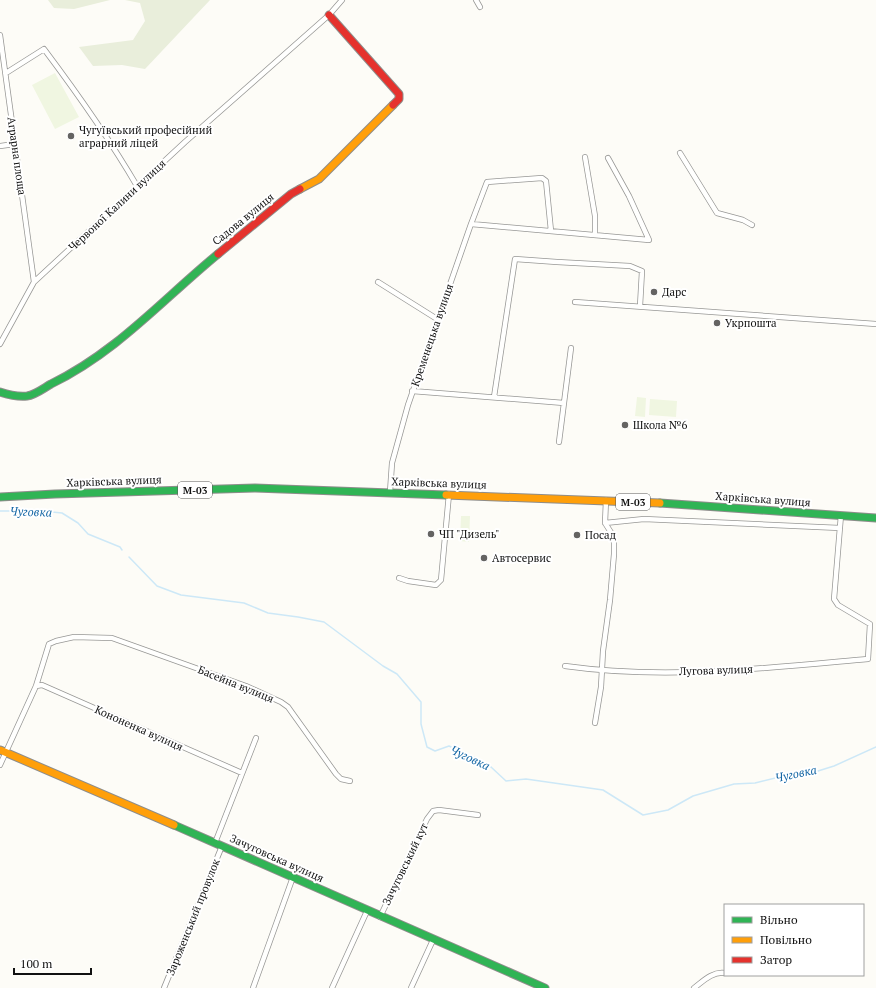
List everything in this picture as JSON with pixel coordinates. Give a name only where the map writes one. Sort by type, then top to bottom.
[{"type":"main road","name":"Садова вулиця","points":[[0,392],[13,396],[28,396],[60,380],[94,360],[138,325],[213,258],[291,194],[319,179],[399,100],[399,94],[329,15]]},
{"type":"main road","name":"Харківська вулиця","points":[[0,497],[255,488],[606,500],[876,518]]},
{"type":"main road","name":"Зачуговська вулиця","points":[[3,751],[218,845],[293,876],[380,917],[545,988]]},
{"type":"street","name":"Червоної Калини вулиця","points":[[0,344],[34,282],[137,186],[329,15],[342,0]]},
{"type":"street","points":[[476,0],[480,6]]},
{"type":"street","name":"Аграрна площа","points":[[0,35],[34,282]]},
{"type":"street","points":[[6,73],[44,48],[80,96],[115,149],[137,186]]},
{"type":"street","points":[[0,146],[15,144]]},
{"type":"street","points":[[680,153],[717,213],[743,220],[752,225]]},
{"type":"street","points":[[585,157],[595,216],[595,235]]},
{"type":"street","points":[[471,224],[649,240],[629,196],[608,158]]},
{"type":"street","name":"Кременецька вулиця","points":[[390,492],[392,463],[412,391],[487,182],[542,178],[546,181],[551,231]]},
{"type":"street","points":[[494,397],[515,259],[630,266],[642,271],[640,306]]},
{"type":"street","points":[[378,282],[437,319]]},
{"type":"street","points":[[575,302],[876,324]]},
{"type":"street","points":[[560,442],[571,348]]},
{"type":"street","points":[[412,391],[564,403]]},
{"type":"street","points":[[399,578],[408,581],[436,585],[441,580],[449,494]]},
{"type":"street","points":[[595,723],[601,686],[601,670],[614,554],[612,534],[605,523],[606,500]]},
{"type":"street","points":[[605,523],[644,519],[840,528],[841,515]]},
{"type":"street","name":"Лугова вулиця","points":[[565,666],[626,673],[782,667],[868,659],[870,624],[838,605],[834,599],[840,528]]},
{"type":"street","name":"Басейна вулиця","points":[[36,686],[49,644],[74,637],[112,638],[246,686],[281,702],[288,708],[336,774],[341,779],[350,781]]},
{"type":"street","name":"Кононенка вулиця","points":[[36,686],[42,685],[242,773]]},
{"type":"street","points":[[0,765],[3,751],[36,686]]},
{"type":"street","name":"Зароженський провулок","points":[[164,988],[218,845],[242,773],[256,738]]},
{"type":"street","name":"Зачуговський кут","points":[[380,917],[427,820],[433,811],[439,810],[478,815]]},
{"type":"street","points":[[252,988],[293,876]]},
{"type":"street","points":[[332,988],[367,911]]},
{"type":"street","points":[[411,988],[433,940]]},
{"type":"street","points":[[694,988],[707,977],[720,972],[724,973]]},
{"type":"green space","points":[[48,0],[110,0],[74,9],[54,8]]},
{"type":"green space","points":[[125,0],[210,0],[145,69],[122,65],[93,66],[79,47],[133,40],[145,21],[140,3]]},
{"type":"green space","points":[[55,73],[79,117],[55,129],[32,85]]},
{"type":"green space","points":[[637,397],[646,398],[645,417],[635,416]]},
{"type":"green space","points":[[650,399],[677,401],[676,417],[649,415]]},
{"type":"green space","points":[[461,516],[470,516],[469,542],[460,541]]},
{"type":"waterway","name":"Чуговка","points":[[0,511],[42,511],[62,513],[78,523],[88,534],[120,547],[122,550]]},
{"type":"waterway","name":"Чуговка","points":[[129,557],[157,586],[181,595],[244,603],[268,613],[324,622],[383,666],[397,674],[421,702],[421,724],[427,747],[435,751],[449,746],[476,758],[491,767],[506,781],[526,779],[603,790],[643,815],[668,810],[693,796],[734,784],[755,783],[808,770],[818,771],[834,766],[876,747]]},
{"type":"traffic: fast","points":[[0,392],[16,396],[30,395],[75,371],[97,357],[139,324],[218,254]]},
{"type":"traffic: fast","points":[[0,497],[255,488],[446,495]]},
{"type":"traffic: fast","points":[[660,503],[876,518]]},
{"type":"traffic: fast","points":[[174,825],[545,988]]},
{"type":"traffic: slow","points":[[300,189],[319,179],[393,105]]},
{"type":"traffic: slow","points":[[446,495],[660,503]]},
{"type":"traffic: slow","points":[[0,750],[174,825]]},
{"type":"traffic: jam","points":[[329,15],[399,94],[399,99],[393,105]]},
{"type":"traffic: jam","points":[[218,254],[291,194],[300,189]]},
{"type":"place","name":"Чугуївський професійний аграрний ліцей","points":[[71,136]]},
{"type":"place","name":"Дарс","points":[[654,292]]},
{"type":"place","name":"Укрпошта","points":[[717,323]]},
{"type":"place","name":"Школа №6","points":[[625,425]]},
{"type":"place","name":"ЧП \"Дизель\"","points":[[431,534]]},
{"type":"place","name":"Посад","points":[[577,535]]},
{"type":"place","name":"Автосервис","points":[[484,558]]}]
